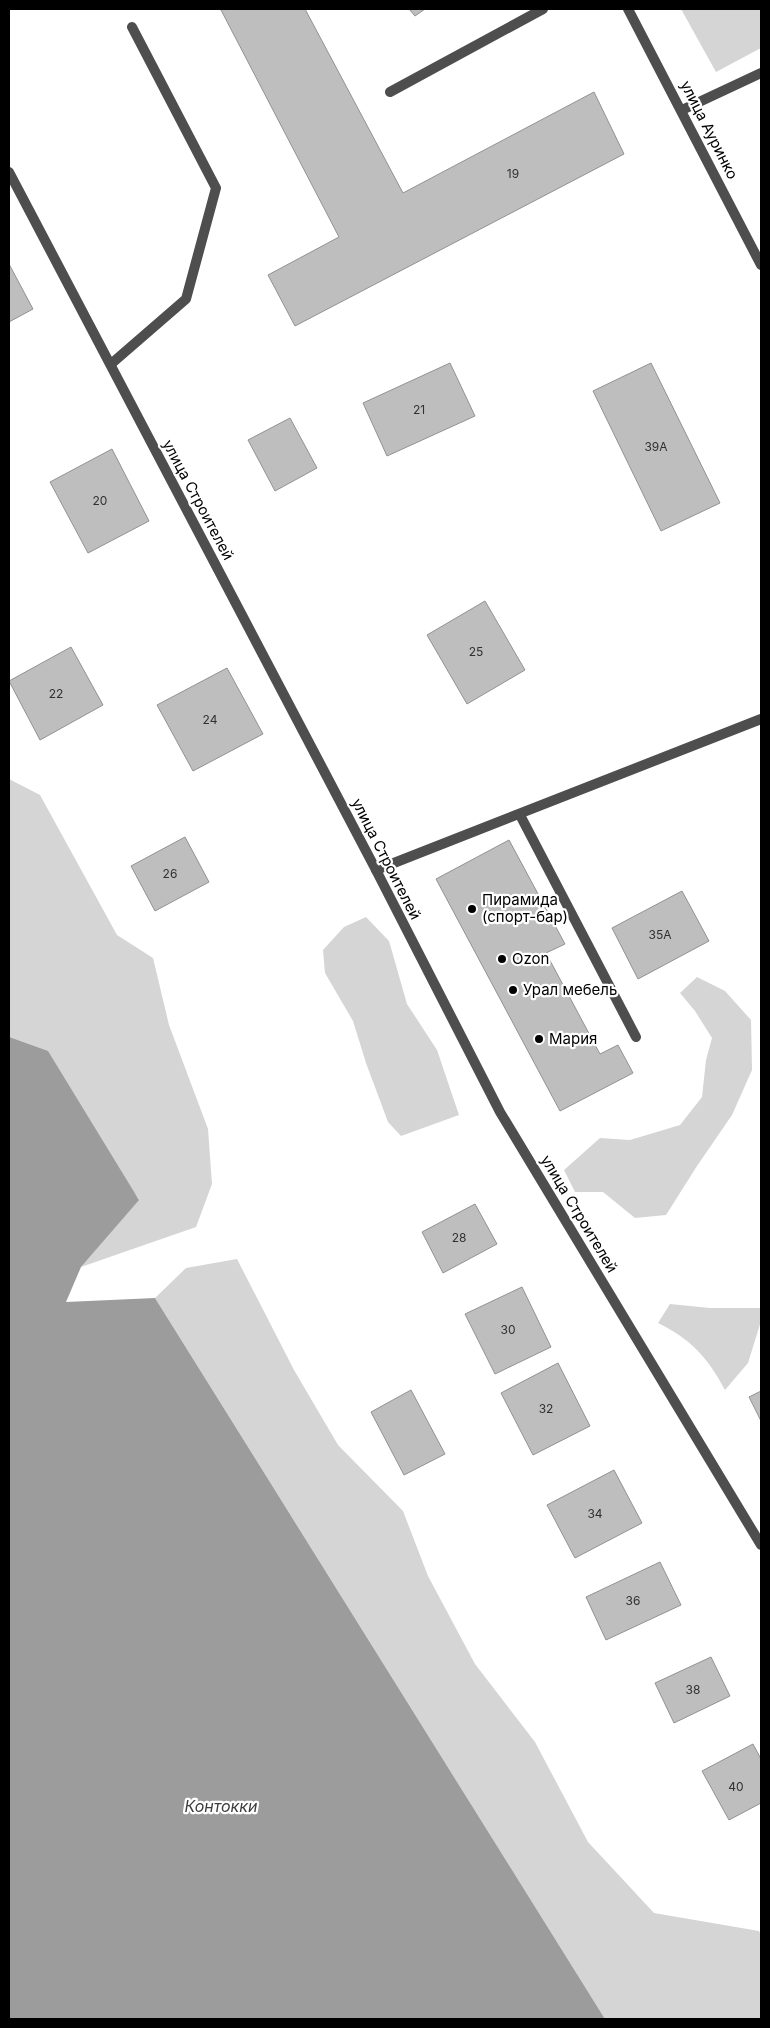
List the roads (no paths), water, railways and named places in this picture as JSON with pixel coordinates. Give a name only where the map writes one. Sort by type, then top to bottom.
[{"type":"street","points":[[390,92],[543,9]]},
{"type":"street","name":"улица Ауринко","points":[[628,9],[761,265]]},
{"type":"street","points":[[111,364],[186,299],[216,188],[132,27]]},
{"type":"street","points":[[682,110],[761,72]]},
{"type":"street","name":"улица Строителей","points":[[9,173],[376,870],[500,1112],[761,1545]]},
{"type":"street","points":[[376,870],[761,719]]},
{"type":"street","points":[[520,815],[636,1037]]},
{"type":"water","name":"Контокки","points":[[9,1037],[48,1051],[139,1200],[81,1267],[66,1302],[155,1298],[605,2019],[9,2019]]},
{"type":"place","name":"Пирамида (спорт-бар)","points":[[472,909]]},
{"type":"place","name":"Ozon","points":[[502,959]]},
{"type":"place","name":"Урал мебель","points":[[513,990]]},
{"type":"place","name":"Мария","points":[[539,1039]]}]
